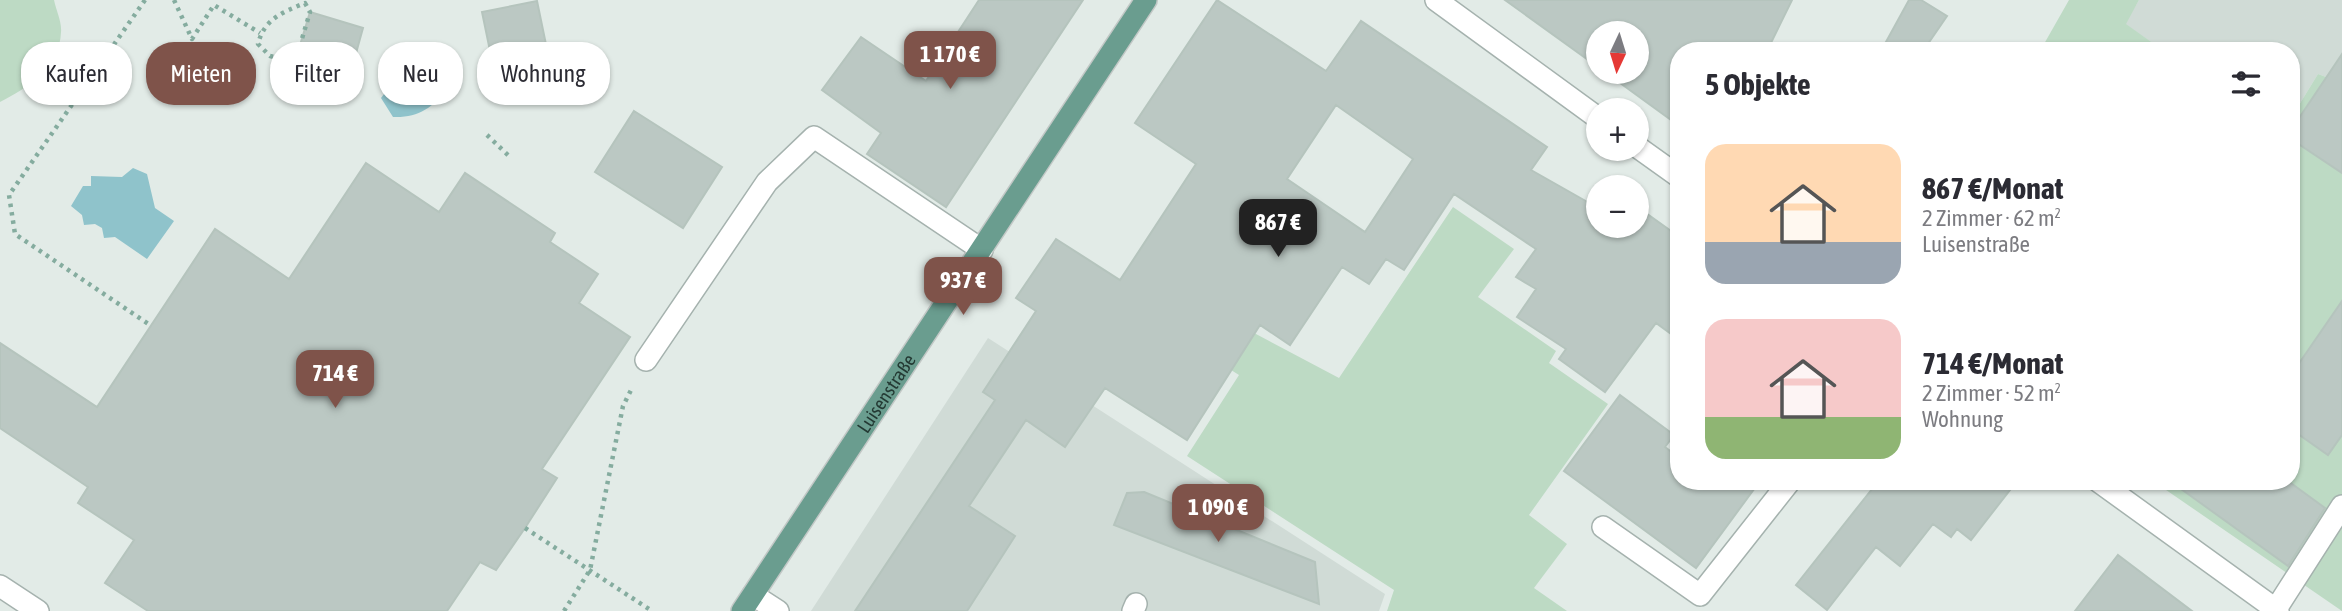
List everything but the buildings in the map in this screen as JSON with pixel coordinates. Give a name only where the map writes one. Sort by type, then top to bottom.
[{"type":"main road","name":"Luisenstraße","points":[[747,603],[1146,0]]},
{"type":"street","points":[[1436,0],[1586,109]]},
{"type":"street","points":[[646,360],[766,182],[814,137],[982,250]]},
{"type":"street","points":[[1649,155],[1670,170]]},
{"type":"street","points":[[1603,527],[1700,595],[1783,490]]},
{"type":"street","points":[[2110,490],[2277,610],[2342,506]]},
{"type":"street","points":[[0,586],[38,611]]},
{"type":"street","points":[[747,603],[778,611]]},
{"type":"path","points":[[145,0],[9,195],[15,234],[150,325]]},
{"type":"path","points":[[174,0],[192,39],[214,5],[260,33]]},
{"type":"path","points":[[305,3],[310,12],[295,62],[270,56],[258,44],[260,33],[274,16],[305,3]]},
{"type":"path","points":[[487,135],[510,157]]},
{"type":"path","points":[[564,611],[590,570],[623,406],[646,360]]},
{"type":"path","points":[[524,528],[652,611]]},
{"type":"shaded area","points":[[2139,0],[2342,0],[2342,83],[2318,74],[2300,103],[2300,42],[2151,42],[2125,24]]},
{"type":"shaded area","points":[[988,338],[1385,594],[1379,611],[811,611]]},
{"type":"green space","points":[[0,0],[54,0],[61,28],[59,42],[21,42],[21,90],[0,102]]},
{"type":"green space","points":[[2069,0],[2139,0],[2126,24],[2151,42],[2045,42]]},
{"type":"green space","points":[[2318,74],[2342,83],[2342,611],[2166,490],[2300,490],[2300,103]]},
{"type":"green space","points":[[1453,207],[1514,249],[1478,297],[1556,351],[1549,363],[1608,404],[1529,515],[1567,544],[1534,588],[1567,611],[1387,611],[1394,590],[1187,456],[1239,375],[1201,351],[1224,317],[1339,378]]},
{"type":"water","points":[[385,105],[432,105],[417,114],[393,117]]},
{"type":"water","points":[[133,168],[147,174],[155,208],[174,221],[147,259],[115,237],[104,238],[102,228],[95,224],[84,225],[82,215],[71,206],[83,186],[91,186],[91,176],[122,177]]}]
